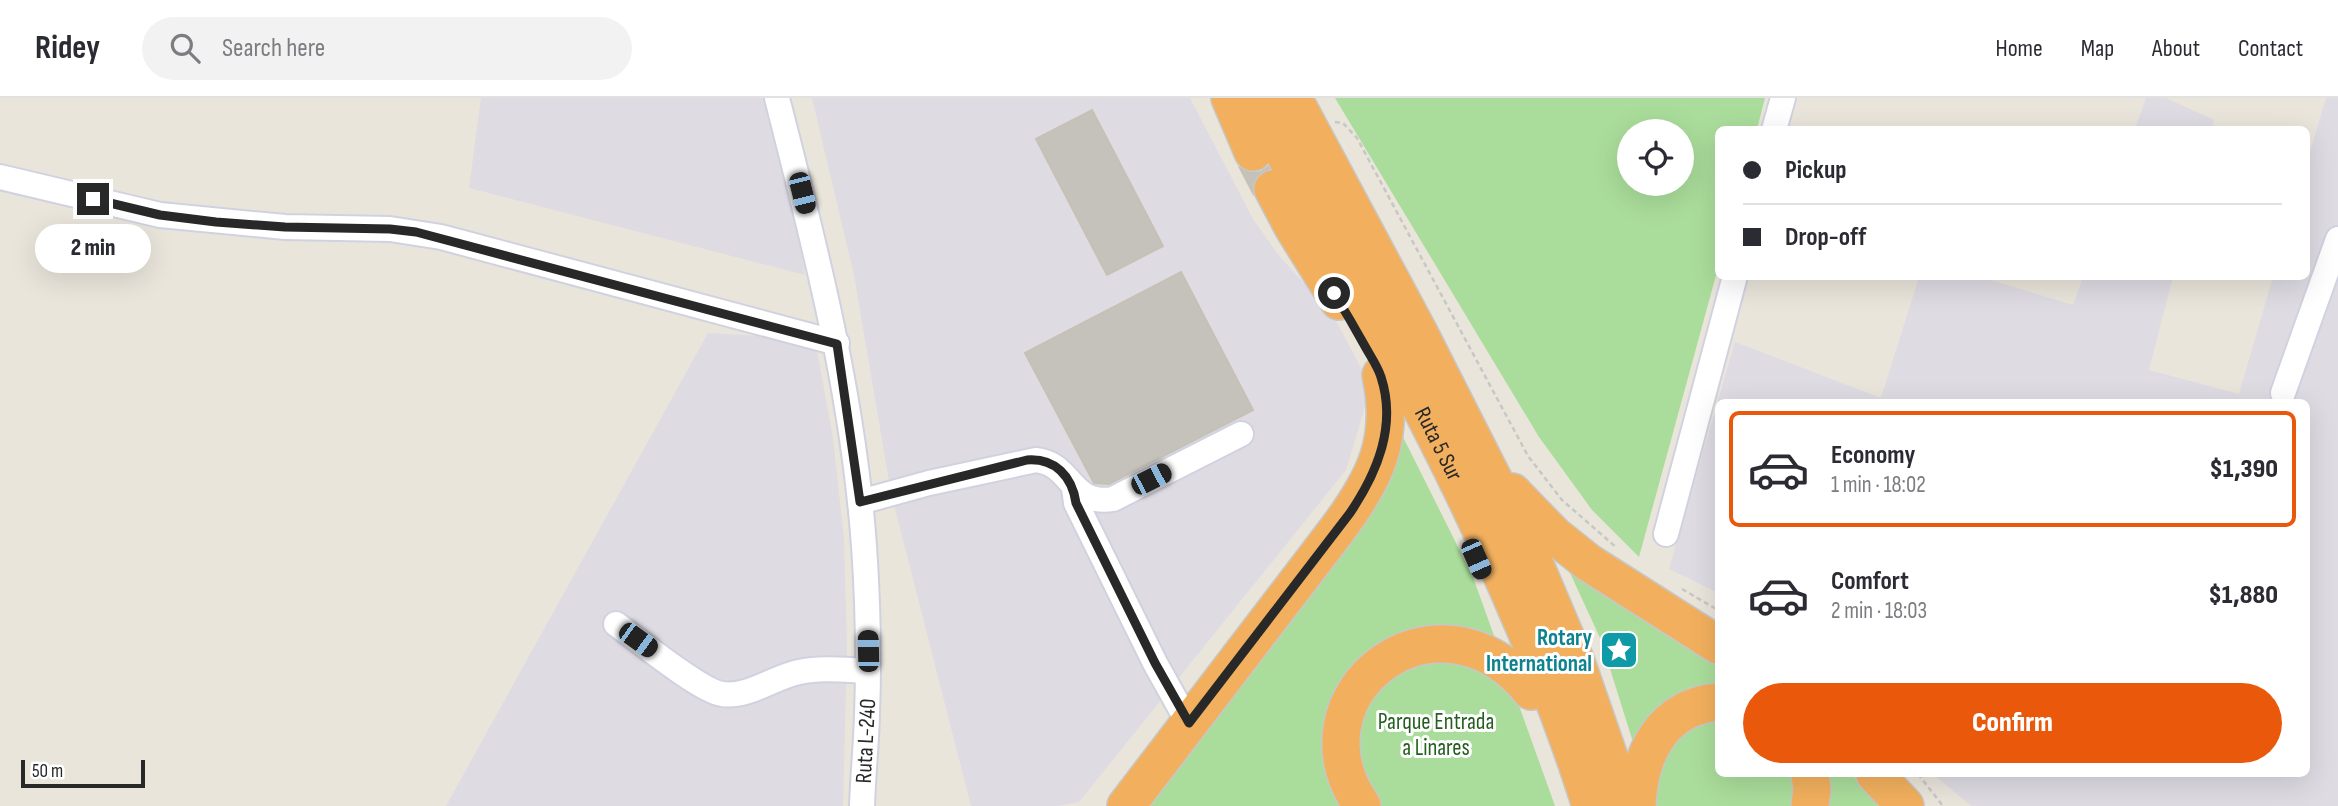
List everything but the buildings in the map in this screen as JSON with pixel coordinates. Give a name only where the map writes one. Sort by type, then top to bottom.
[{"type":"highway","points":[[1230,98],[1253,152]]},
{"type":"highway","name":"Ruta 5 Sur","points":[[1254,98],[1419,404],[1479,525],[1539,659],[1591,806]]},
{"type":"highway","name":"Ruta 5 Sur","points":[[1301,113],[1481,453],[1526,544],[1586,687],[1626,806]]},
{"type":"highway","points":[[1273,189],[1409,424],[1476,559],[1531,691],[1571,806]]},
{"type":"highway","points":[[1126,806],[1343,522],[1372,478],[1379,460],[1386,425],[1381,375]]},
{"type":"highway","points":[[1481,453],[1522,503],[1554,535],[1589,563],[1715,643]]},
{"type":"highway","points":[[1362,806],[1343,768],[1343,722],[1357,691],[1384,662],[1421,646],[1460,644],[1503,663],[1531,691]]},
{"type":"highway","points":[[1637,806],[1643,762],[1656,737],[1683,713],[1715,703]]},
{"type":"highway","points":[[1810,777],[1810,806]]},
{"type":"highway","points":[[1878,777],[1905,806]]},
{"type":"street","name":"Ruta L-240","points":[[777,98],[837,344],[860,502],[868,671],[862,806]]},
{"type":"street","points":[[1775,126],[1783,98]]},
{"type":"street","points":[[0,177],[160,215],[285,227],[416,232],[837,344]]},
{"type":"street","points":[[2283,393],[2338,239]]},
{"type":"street","points":[[1666,534],[1709,413],[1734,280]]},
{"type":"street","points":[[860,502],[1036,460],[1059,468],[1074,488],[1088,498],[1113,499],[1241,434]]},
{"type":"street","points":[[1074,488],[1076,503],[1155,663],[1189,723]]},
{"type":"street","points":[[616,624],[704,688],[722,694],[740,693],[797,672],[820,669],[868,671]]},
{"type":"path","points":[[1301,113],[1343,123],[1357,138],[1528,456],[1562,500],[1618,548]]},
{"type":"path","points":[[1680,588],[1715,608]]},
{"type":"path","points":[[1920,777],[1943,806]]},
{"type":"shaded area","points":[[481,98],[767,98],[805,275],[469,188]]},
{"type":"shaded area","points":[[812,98],[1190,98],[1253,219],[1280,257],[1332,313],[1371,387],[1346,470],[1079,802],[1057,806],[971,806],[891,493],[854,275]]},
{"type":"shaded area","points":[[2146,98],[2166,98],[2214,120],[2212,126],[2136,126]]},
{"type":"shaded area","points":[[2326,98],[2338,98],[2338,806],[1971,806],[1937,777],[2310,777],[2310,399],[1718,399],[1735,342],[1881,398],[1918,280],[1991,280],[2073,305],[2082,280],[2172,280],[2149,370],[2239,394],[2272,280],[2310,280],[2310,152]]},
{"type":"shaded area","points":[[708,333],[815,339],[833,438],[844,539],[847,648],[843,806],[446,806]]},
{"type":"shaded area","points":[[1715,411],[1715,592],[1669,569]]},
{"type":"green space","points":[[1335,98],[1765,98],[1758,126],[1715,126],[1715,279],[1639,557],[1592,510],[1539,437]]},
{"type":"green space","name":"Parque Entrada a Linares","points":[[1394,414],[1473,577],[1555,806],[1139,806]]},
{"type":"green space","points":[[1558,547],[1715,656],[1715,777],[1854,777],[1878,806],[1653,806],[1601,640]]},
{"type":"place","name":"Rotary International","points":[[1619,650]]},
{"type":"route","points":[[93,199],[160,215],[216,222],[416,232],[837,344],[860,502],[1027,460],[1045,461],[1059,468],[1074,488],[1076,503],[1155,663],[1189,723],[1350,513],[1372,478],[1379,460],[1387,415],[1381,375],[1334,293]]}]
